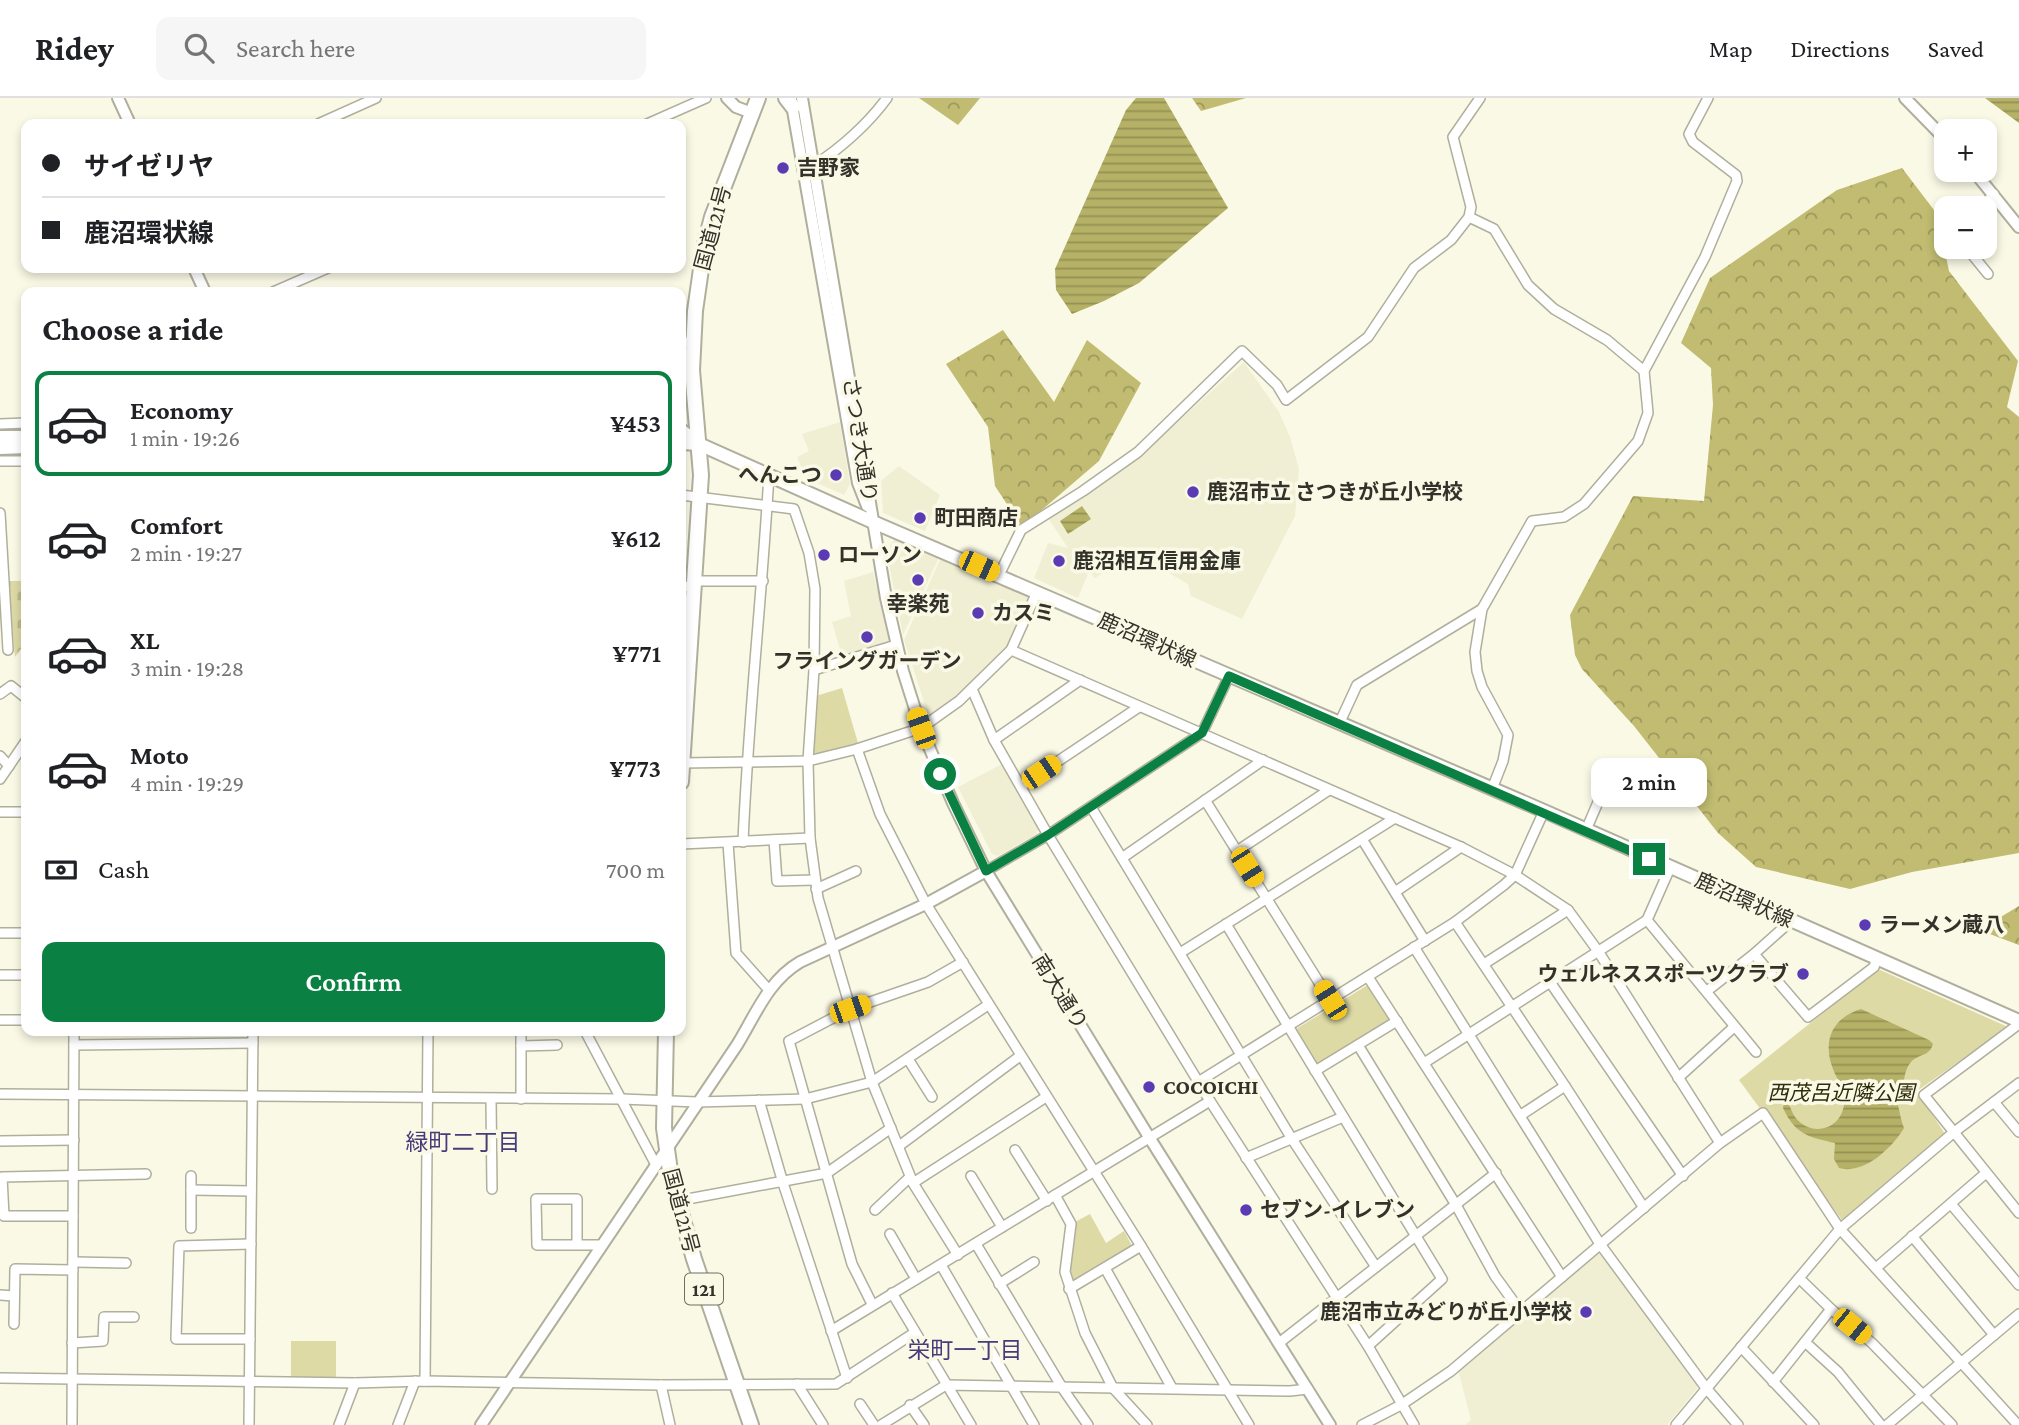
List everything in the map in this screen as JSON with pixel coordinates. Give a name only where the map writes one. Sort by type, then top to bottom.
[{"type":"highway","name":"国道121号","points":[[686,674],[690,585],[700,497],[699,444],[686,342],[712,217],[757,103]]},
{"type":"highway","name":"国道121号","points":[[666,1036],[666,1151],[677,1201],[751,1425]]},
{"type":"main road","name":"鹿沼環状線","points":[[686,434],[699,444],[873,522],[1544,811],[2019,1023]]},
{"type":"main road","points":[[0,437],[21,437]]},
{"type":"main road","name":"鹿沼環状線","points":[[686,443],[699,444]]},
{"type":"main road","points":[[0,448],[21,447]]},
{"type":"street","points":[[118,98],[128,119]]},
{"type":"street","points":[[329,119],[376,98]]},
{"type":"street","points":[[658,119],[706,98]]},
{"type":"street","points":[[727,98],[736,107],[757,103]]},
{"type":"street","points":[[813,166],[871,118],[887,98]]},
{"type":"street","points":[[999,575],[1021,530],[1138,452],[1242,351],[1277,385],[1286,400],[1368,337],[1414,268],[1451,240],[1469,217],[1471,207],[1453,136],[1480,98]]},
{"type":"street","points":[[1905,98],[1934,128]]},
{"type":"street","points":[[1492,789],[1503,761],[1508,735],[1485,695],[1477,671],[1475,652],[1482,609],[1532,520],[1564,517],[1584,504],[1638,441],[1648,414],[1644,371],[1705,257],[1737,180],[1735,175],[1693,142],[1689,134],[1705,99]]},
{"type":"street","name":"さつき大通り","points":[[793,100],[813,166],[873,522]]},
{"type":"street","name":"さつき大通り","points":[[793,100],[858,484],[873,522]]},
{"type":"street","points":[[1984,182],[2019,227]]},
{"type":"street","points":[[1469,217],[1493,229],[1528,285],[1554,309],[1607,340],[1644,371]]},
{"type":"street","points":[[1976,259],[1988,274]]},
{"type":"street","points":[[285,287],[317,273]]},
{"type":"street","points":[[0,424],[21,424]]},
{"type":"street","points":[[0,461],[21,461]]},
{"type":"street","points":[[743,842],[746,762],[763,581],[769,474]]},
{"type":"street","points":[[686,496],[794,509],[809,553],[815,589],[814,670],[808,761],[810,838],[815,885],[872,1082],[911,1180],[958,1255]]},
{"type":"street","points":[[0,513],[2,594],[8,650]]},
{"type":"street","name":"南大通り","points":[[873,522],[896,645],[921,728],[986,871],[1330,1425]]},
{"type":"street","points":[[690,585],[763,581]]},
{"type":"street","points":[[686,763],[808,761],[858,749],[921,728],[972,689],[1011,650],[1037,592]]},
{"type":"street","points":[[1339,724],[1357,685],[1482,609]]},
{"type":"street","points":[[814,670],[896,645]]},
{"type":"street","points":[[1011,650],[1461,848],[1514,875],[1569,909],[1720,1143]]},
{"type":"street","points":[[481,1425],[737,1045],[768,989],[792,967],[926,904],[1048,835],[1202,733],[1229,676]]},
{"type":"street","points":[[994,740],[1080,681]]},
{"type":"street","points":[[0,694],[11,685],[21,694]]},
{"type":"street","points":[[972,689],[994,740],[1048,835],[1198,1082],[1368,1346],[1414,1425]]},
{"type":"street","points":[[1021,786],[1139,706]]},
{"type":"street","points":[[0,779],[21,748]]},
{"type":"street","points":[[858,749],[880,814],[926,904],[1141,1246],[1249,1425]]},
{"type":"street","points":[[0,756],[9,766]]},
{"type":"street","points":[[1122,858],[1263,760]]},
{"type":"street","points":[[1586,830],[1611,772]]},
{"type":"street","points":[[1237,851],[1329,790]]},
{"type":"street","points":[[1205,800],[1330,1000]]},
{"type":"street","points":[[1091,807],[1292,1139],[1376,1267]]},
{"type":"street","points":[[1198,1082],[1455,922],[1514,875],[1544,811]]},
{"type":"street","points":[[0,812],[21,812]]},
{"type":"street","points":[[1180,953],[1395,818]]},
{"type":"street","points":[[686,844],[810,838]]},
{"type":"street","points":[[1362,839],[1425,941]]},
{"type":"street","points":[[774,841],[776,881],[815,885],[856,870]]},
{"type":"street","points":[[728,843],[736,953],[768,989]]},
{"type":"street","points":[[1395,892],[1461,848]]},
{"type":"street","points":[[1424,1063],[1647,920],[1670,868]]},
{"type":"street","points":[[1484,964],[1569,909]]},
{"type":"street","points":[[1647,920],[1756,1052]]},
{"type":"street","points":[[1707,991],[1791,921]]},
{"type":"street","points":[[1455,922],[1644,1208]]},
{"type":"street","points":[[1226,924],[1442,1279],[1368,1346]]},
{"type":"street","points":[[0,933],[21,933]]},
{"type":"street","points":[[1414,947],[1600,1244],[1706,1388],[1738,1425]]},
{"type":"street","points":[[1754,954],[1808,1017],[1874,967],[1877,958]]},
{"type":"street","points":[[872,1304],[852,1264],[789,1041],[850,1009],[928,982],[963,962]]},
{"type":"street","points":[[0,975],[21,975]]},
{"type":"street","points":[[1368,977],[1562,1277]]},
{"type":"street","points":[[1550,982],[1683,1176]]},
{"type":"street","points":[[0,1094],[622,1099],[697,1102],[805,1099],[872,1082],[988,1005]]},
{"type":"street","points":[[0,1020],[21,1020]]},
{"type":"street","points":[[1315,1071],[1397,1021]]},
{"type":"street","points":[[2019,1023],[1924,1095],[2019,1213]]},
{"type":"street","points":[[1678,1078],[1734,1027]]},
{"type":"street","points":[[72,1425],[74,1036]]},
{"type":"street","points":[[249,1425],[253,1036]]},
{"type":"street","points":[[398,1425],[420,1381],[428,1036]]},
{"type":"street","points":[[521,1036],[521,1099]]},
{"type":"street","points":[[588,1036],[656,1165]]},
{"type":"street","points":[[74,1045],[253,1043]]},
{"type":"street","points":[[521,1046],[557,1045]]},
{"type":"street","points":[[1358,1045],[1495,1276],[1521,1312]]},
{"type":"street","points":[[899,1146],[1020,1056]]},
{"type":"street","points":[[908,1059],[932,1097]]},
{"type":"street","points":[[1521,1115],[1565,1086]]},
{"type":"street","points":[[1676,1425],[1840,1229],[1953,1133],[2016,1088]]},
{"type":"street","points":[[875,1210],[911,1180],[1046,1097]]},
{"type":"street","points":[[491,1099],[492,1189]]},
{"type":"street","points":[[759,1100],[783,1183],[847,1378]]},
{"type":"street","points":[[831,1331],[1210,1101]]},
{"type":"street","points":[[1994,1102],[2019,1132]]},
{"type":"street","points":[[1362,1425],[1401,1405],[1451,1371],[1720,1143],[1763,1113],[1840,1229],[2018,1425]]},
{"type":"street","points":[[1246,1158],[1343,1117]]},
{"type":"street","points":[[677,1201],[827,1173],[891,1128]]},
{"type":"street","points":[[0,1141],[74,1140]]},
{"type":"street","points":[[1015,1150],[1071,1224],[1065,1272],[1085,1333],[1114,1388],[1147,1425]]},
{"type":"street","points":[[1279,1343],[1496,1173]]},
{"type":"street","points":[[1875,1268],[1986,1173]]},
{"type":"street","points":[[73,1216],[4,1216],[2,1177],[146,1174]]},
{"type":"street","points":[[191,1176],[191,1228]]},
{"type":"street","points":[[971,1176],[1002,1227]]},
{"type":"street","points":[[191,1190],[251,1191]]},
{"type":"street","points":[[577,1244],[577,1199],[536,1199],[537,1245],[601,1245]]},
{"type":"street","points":[[1951,1204],[2019,1285]]},
{"type":"street","points":[[890,1234],[916,1279]]},
{"type":"street","points":[[1912,1236],[1994,1335]]},
{"type":"street","points":[[250,1339],[176,1339],[179,1246],[251,1244]]},
{"type":"street","points":[[976,1244],[1088,1425]]},
{"type":"street","points":[[1069,1289],[1141,1246]]},
{"type":"street","points":[[999,1284],[1034,1262]]},
{"type":"street","points":[[14,1324],[15,1269],[126,1263]]},
{"type":"street","points":[[941,1265],[1034,1425]]},
{"type":"street","points":[[1105,1268],[1172,1388]]},
{"type":"street","points":[[1799,1278],[1872,1343],[1952,1425]]},
{"type":"street","points":[[892,1293],[971,1425]]},
{"type":"street","points":[[0,1295],[14,1296]]},
{"type":"street","points":[[1773,1382],[1831,1309]]},
{"type":"street","points":[[1887,1425],[2019,1314]]},
{"type":"street","points":[[72,1343],[103,1341],[104,1317],[134,1317]]},
{"type":"street","points":[[0,1378],[355,1383],[420,1381],[661,1385],[835,1384],[914,1333]]},
{"type":"street","points":[[1805,1342],[1838,1373],[1881,1425]]},
{"type":"street","points":[[1741,1347],[1814,1425]]},
{"type":"street","points":[[339,1425],[355,1383]]},
{"type":"street","points":[[797,1384],[823,1425]]},
{"type":"street","points":[[661,1385],[670,1425]]},
{"type":"street","points":[[881,1425],[946,1385],[1013,1388],[1308,1389]]},
{"type":"street","points":[[860,1404],[874,1425]]},
{"type":"street","points":[[910,1405],[924,1425]]},
{"type":"shaded area","points":[[1136,98],[1164,98],[1228,208],[1139,283],[1072,314],[1056,290],[1055,269],[1126,110]]},
{"type":"shaded area","points":[[1985,98],[2019,98],[2019,123]]},
{"type":"shaded area","name":"鹿沼市立 さつきが丘小学校","points":[[1244,362],[1279,412],[1290,437],[1299,469],[1295,516],[1242,619],[1191,596],[1188,584],[1134,553],[1095,578],[1070,551],[1088,574],[1078,598],[1034,578],[1048,543],[1068,548],[1048,518],[1126,468]]},
{"type":"shaded area","points":[[840,422],[850,484],[844,495],[806,478],[797,457],[809,451],[802,434]]},
{"type":"shaded area","points":[[899,466],[940,495],[925,531],[883,513],[881,481]]},
{"type":"shaded area","points":[[1082,506],[1091,519],[1068,534],[1060,521]]},
{"type":"shaded area","points":[[896,537],[940,555],[903,635],[888,560],[890,545]]},
{"type":"shaded area","points":[[942,555],[1033,595],[1008,649],[962,693],[933,714],[928,714],[904,640]]},
{"type":"shaded area","points":[[873,572],[890,644],[843,660],[832,622],[851,616],[844,581]]},
{"type":"shaded area","points":[[1002,764],[1038,829],[1037,834],[998,856],[992,854],[958,787]]},
{"type":"shaded area","points":[[1861,1009],[1933,1044],[1927,1053],[1910,1063],[1904,1080],[1890,1090],[1898,1104],[1904,1128],[1899,1136],[1867,1164],[1848,1169],[1839,1168],[1834,1159],[1835,1143],[1803,1133],[1792,1124],[1783,1108],[1784,1102],[1788,1102],[1801,1123],[1816,1129],[1837,1121],[1844,1100],[1843,1090],[1830,1059],[1829,1040],[1836,1025],[1843,1018]]},
{"type":"shaded area","name":"鹿沼市立みどりが丘小学校","points":[[1598,1252],[1603,1254],[1697,1384],[1697,1389],[1667,1425],[1465,1425],[1471,1420],[1458,1370]]},
{"type":"green space","points":[[919,98],[980,98],[958,125]]},
{"type":"green space","points":[[1192,98],[1246,98],[1201,111]]},
{"type":"green space","points":[[1902,168],[1934,210],[1934,259],[1946,259],[1949,271],[2018,361],[2007,407],[2019,417],[2019,853],[1912,872],[1850,889],[1756,867],[1718,833],[1634,726],[1582,669],[1575,655],[1570,615],[1633,496],[1704,501],[1713,405],[1711,368],[1681,343],[1710,278],[1837,190]]},
{"type":"green space","points":[[1003,330],[1054,402],[1087,340],[1141,383],[1099,461],[1022,527],[995,486],[988,427],[946,364]]},
{"type":"green space","points":[[8,581],[21,581],[21,649],[15,657]]},
{"type":"green space","points":[[842,688],[858,743],[818,755],[812,751],[816,696]]},
{"type":"green space","points":[[2019,906],[2019,945],[1979,930]]},
{"type":"green space","name":"西茂呂近隣公園","points":[[1878,969],[2008,1027],[1917,1091],[1945,1134],[1842,1220],[1739,1080]]},
{"type":"green space","points":[[1366,986],[1371,987],[1390,1017],[1389,1024],[1318,1066],[1303,1050],[1296,1029]]},
{"type":"green space","points":[[1090,1214],[1106,1243],[1124,1231],[1131,1244],[1130,1249],[1073,1283],[1068,1280],[1075,1222]]},
{"type":"green space","points":[[291,1341],[336,1341],[336,1379],[291,1379]]},
{"type":"place","name":"吉野家","points":[[783,168]]},
{"type":"place","name":"へんこつ","points":[[836,475]]},
{"type":"place","name":"鹿沼市立 さつきが丘小学校","points":[[1193,492]]},
{"type":"place","name":"町田商店","points":[[920,518]]},
{"type":"place","name":"ローソン","points":[[824,555]]},
{"type":"place","name":"鹿沼相互信用金庫","points":[[1059,561]]},
{"type":"place","name":"幸楽苑","points":[[918,580]]},
{"type":"place","name":"カスミ","points":[[978,613]]},
{"type":"place","name":"フライングガーデン","points":[[867,637]]},
{"type":"place","name":"ラーメン蔵八","points":[[1865,925]]},
{"type":"place","name":"ウェルネススポーツクラブ","points":[[1803,974]]},
{"type":"place","name":"COCOICHI","points":[[1149,1087]]},
{"type":"place","name":"セブン-イレブン","points":[[1246,1210]]},
{"type":"place","name":"鹿沼市立みどりが丘小学校","points":[[1586,1312]]},
{"type":"district","name":"緑町二丁目","points":[[463,1142]]},
{"type":"district","name":"栄町一丁目","points":[[965,1350]]},
{"type":"route","points":[[940,774],[986,871],[1048,835],[1202,733],[1229,676],[1649,859]]}]
